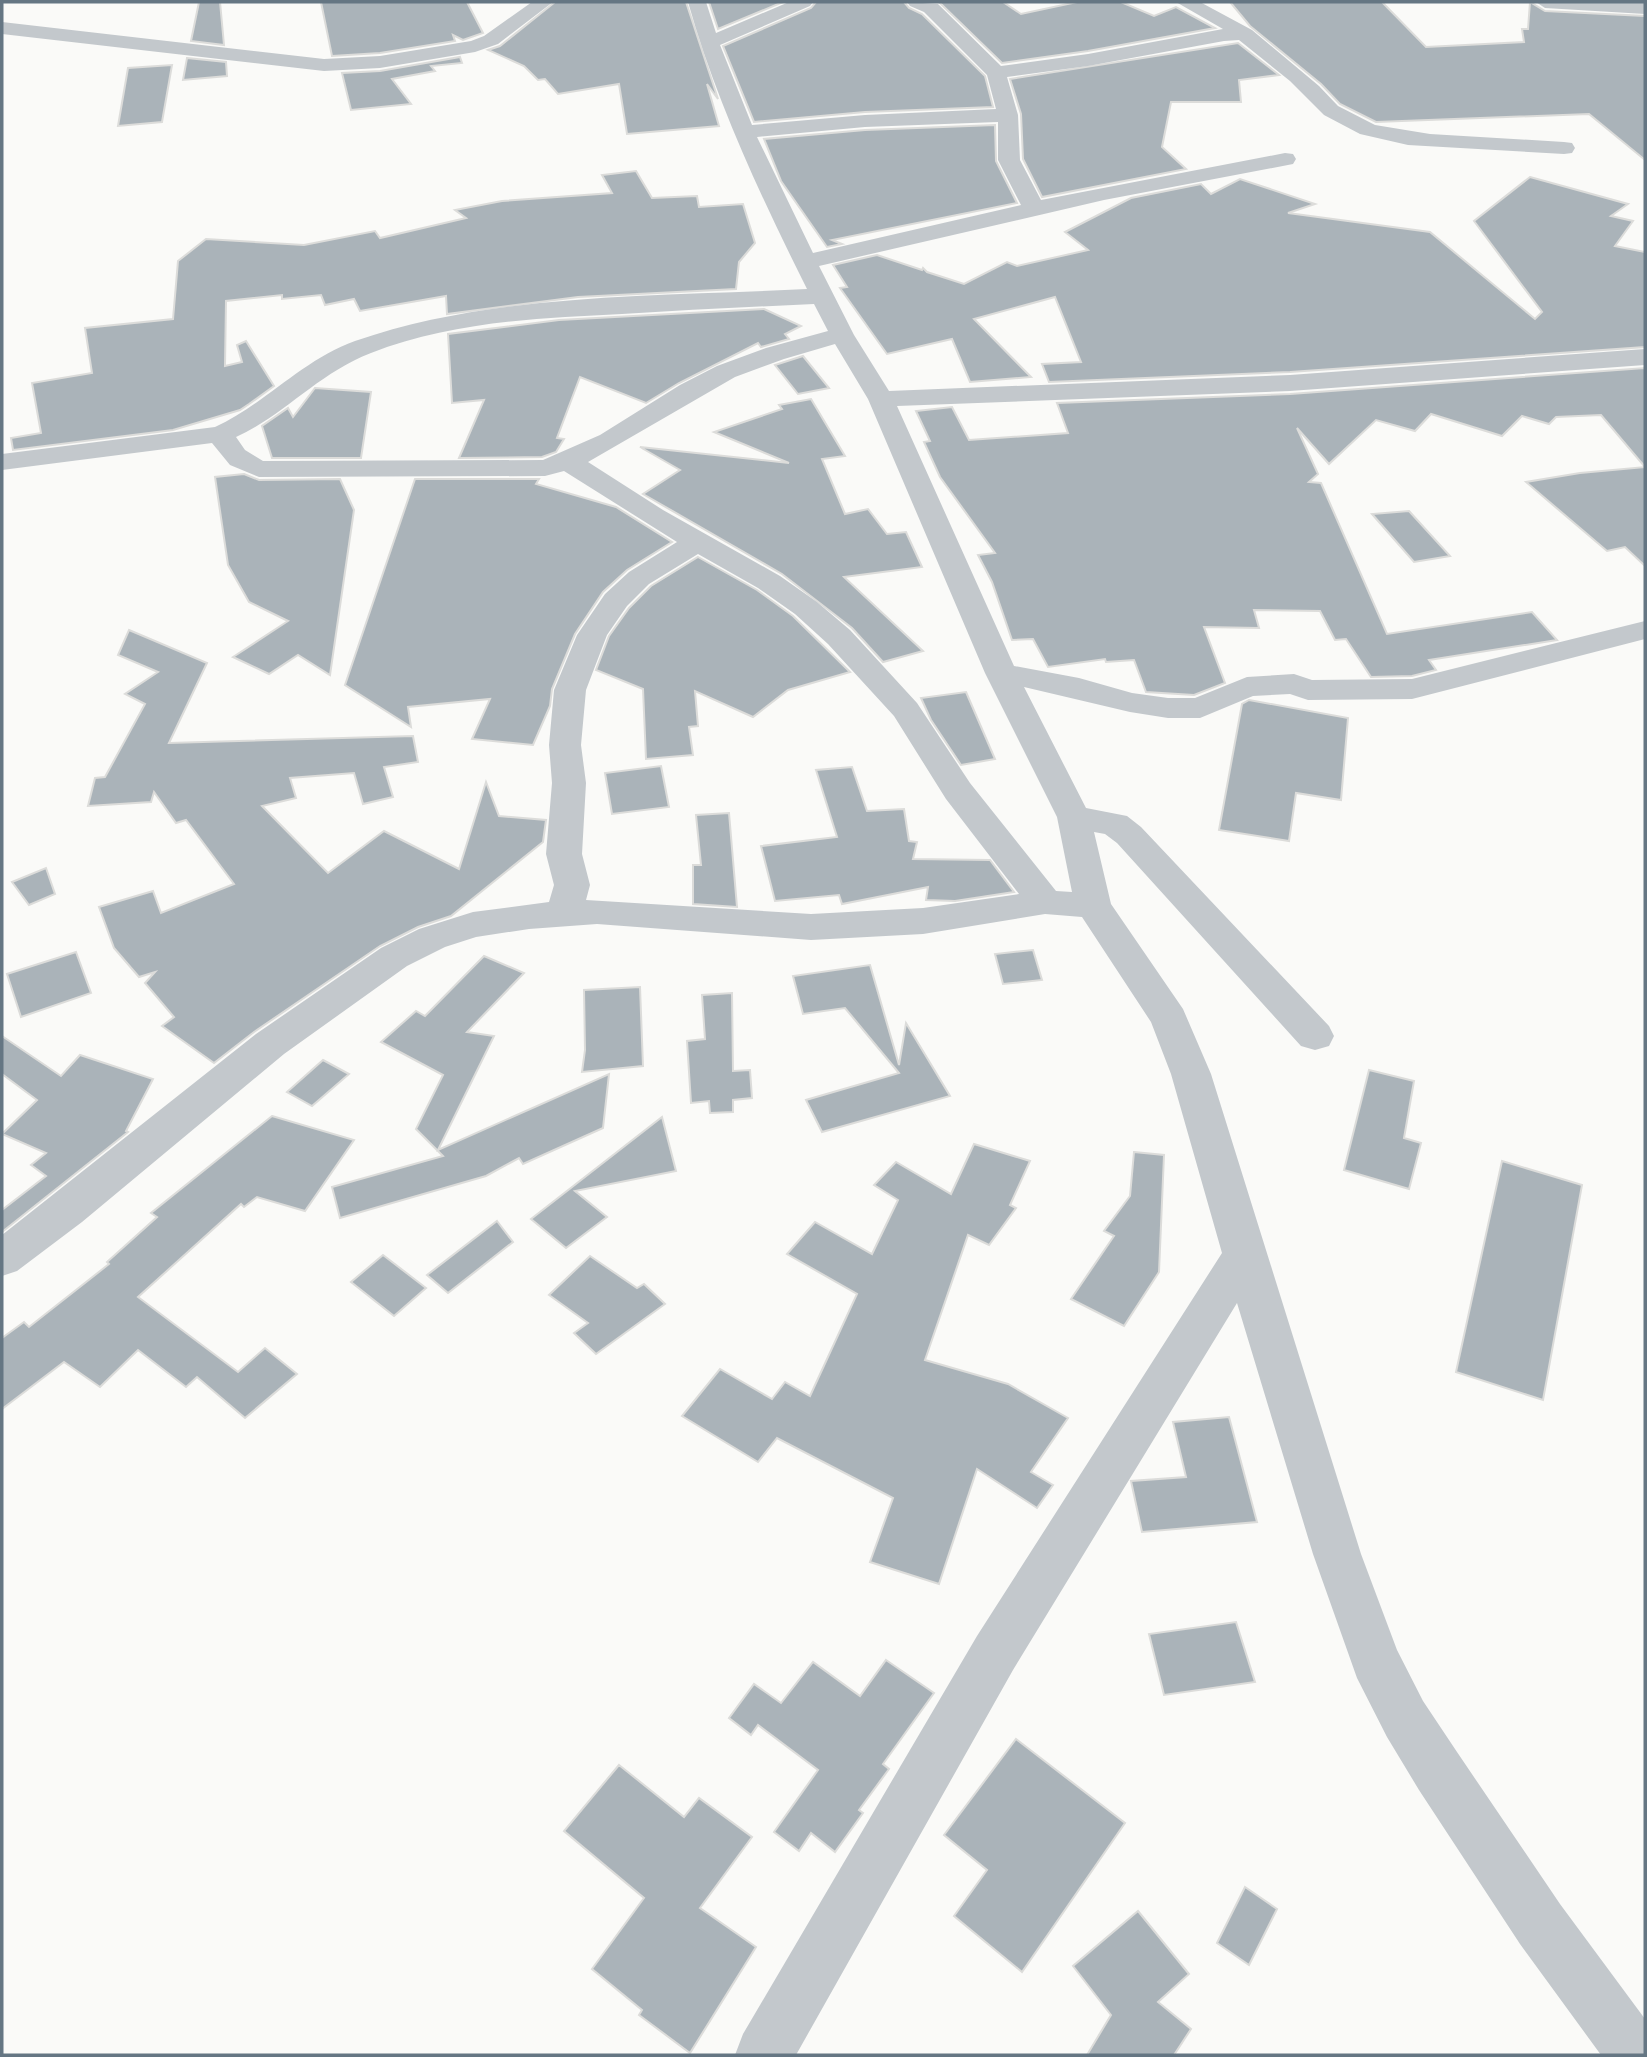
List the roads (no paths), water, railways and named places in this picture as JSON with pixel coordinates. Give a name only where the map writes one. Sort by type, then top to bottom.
[{"type":"street","points":[[2,28],[279,60],[351,64],[475,46],[491,40],[544,2]]},
{"type":"street","points":[[697,2],[709,43],[745,133],[804,262],[842,335],[881,399],[1001,673],[1074,817],[1093,906],[1169,1019],[1191,1074],[1337,1554],[1375,1661],[1405,1718],[1445,1782],[1540,1924],[1636,2055]]},
{"type":"street","points":[[709,43],[804,2]]},
{"type":"street","points":[[916,2],[931,8],[996,74],[1008,114],[1009,160],[1034,209]]},
{"type":"street","points":[[1185,2],[1223,19],[1245,34],[1313,91],[1332,113],[1360,126],[1429,142],[1518,143],[1564,148]]},
{"type":"street","points":[[1545,2],[1645,9]]},
{"type":"street","points":[[996,74],[1224,35],[1245,34]]},
{"type":"street","points":[[745,133],[865,121],[1008,114]]},
{"type":"street","points":[[804,262],[1195,173],[1285,159]]},
{"type":"street","points":[[2,462],[221,434],[245,423],[314,371],[363,347],[488,317],[552,310],[821,296]]},
{"type":"street","points":[[221,434],[230,453],[242,462],[259,468],[545,468],[569,462],[707,380],[742,363],[842,335]]},
{"type":"street","points":[[881,399],[1290,383],[1645,357]]},
{"type":"street","points":[[569,462],[653,516],[769,582],[839,636],[906,710],[958,791],[1045,902]]},
{"type":"street","points":[[564,913],[572,885],[564,855],[569,783],[565,745],[570,690],[592,635],[616,600],[639,578],[698,541]]},
{"type":"street","points":[[1001,673],[1130,702],[1168,708],[1200,708],[1247,687],[1294,684],[1308,690],[1412,689],[1645,630]]},
{"type":"street","points":[[1074,817],[1115,824],[1129,835],[1315,1036]]},
{"type":"street","points":[[2,1259],[67,1210],[270,1044],[394,957],[432,938],[473,925],[564,913],[597,912],[811,927],[923,921],[1045,902],[1093,906]]},
{"type":"street","points":[[764,2055],[995,1653],[1244,1255]]}]
